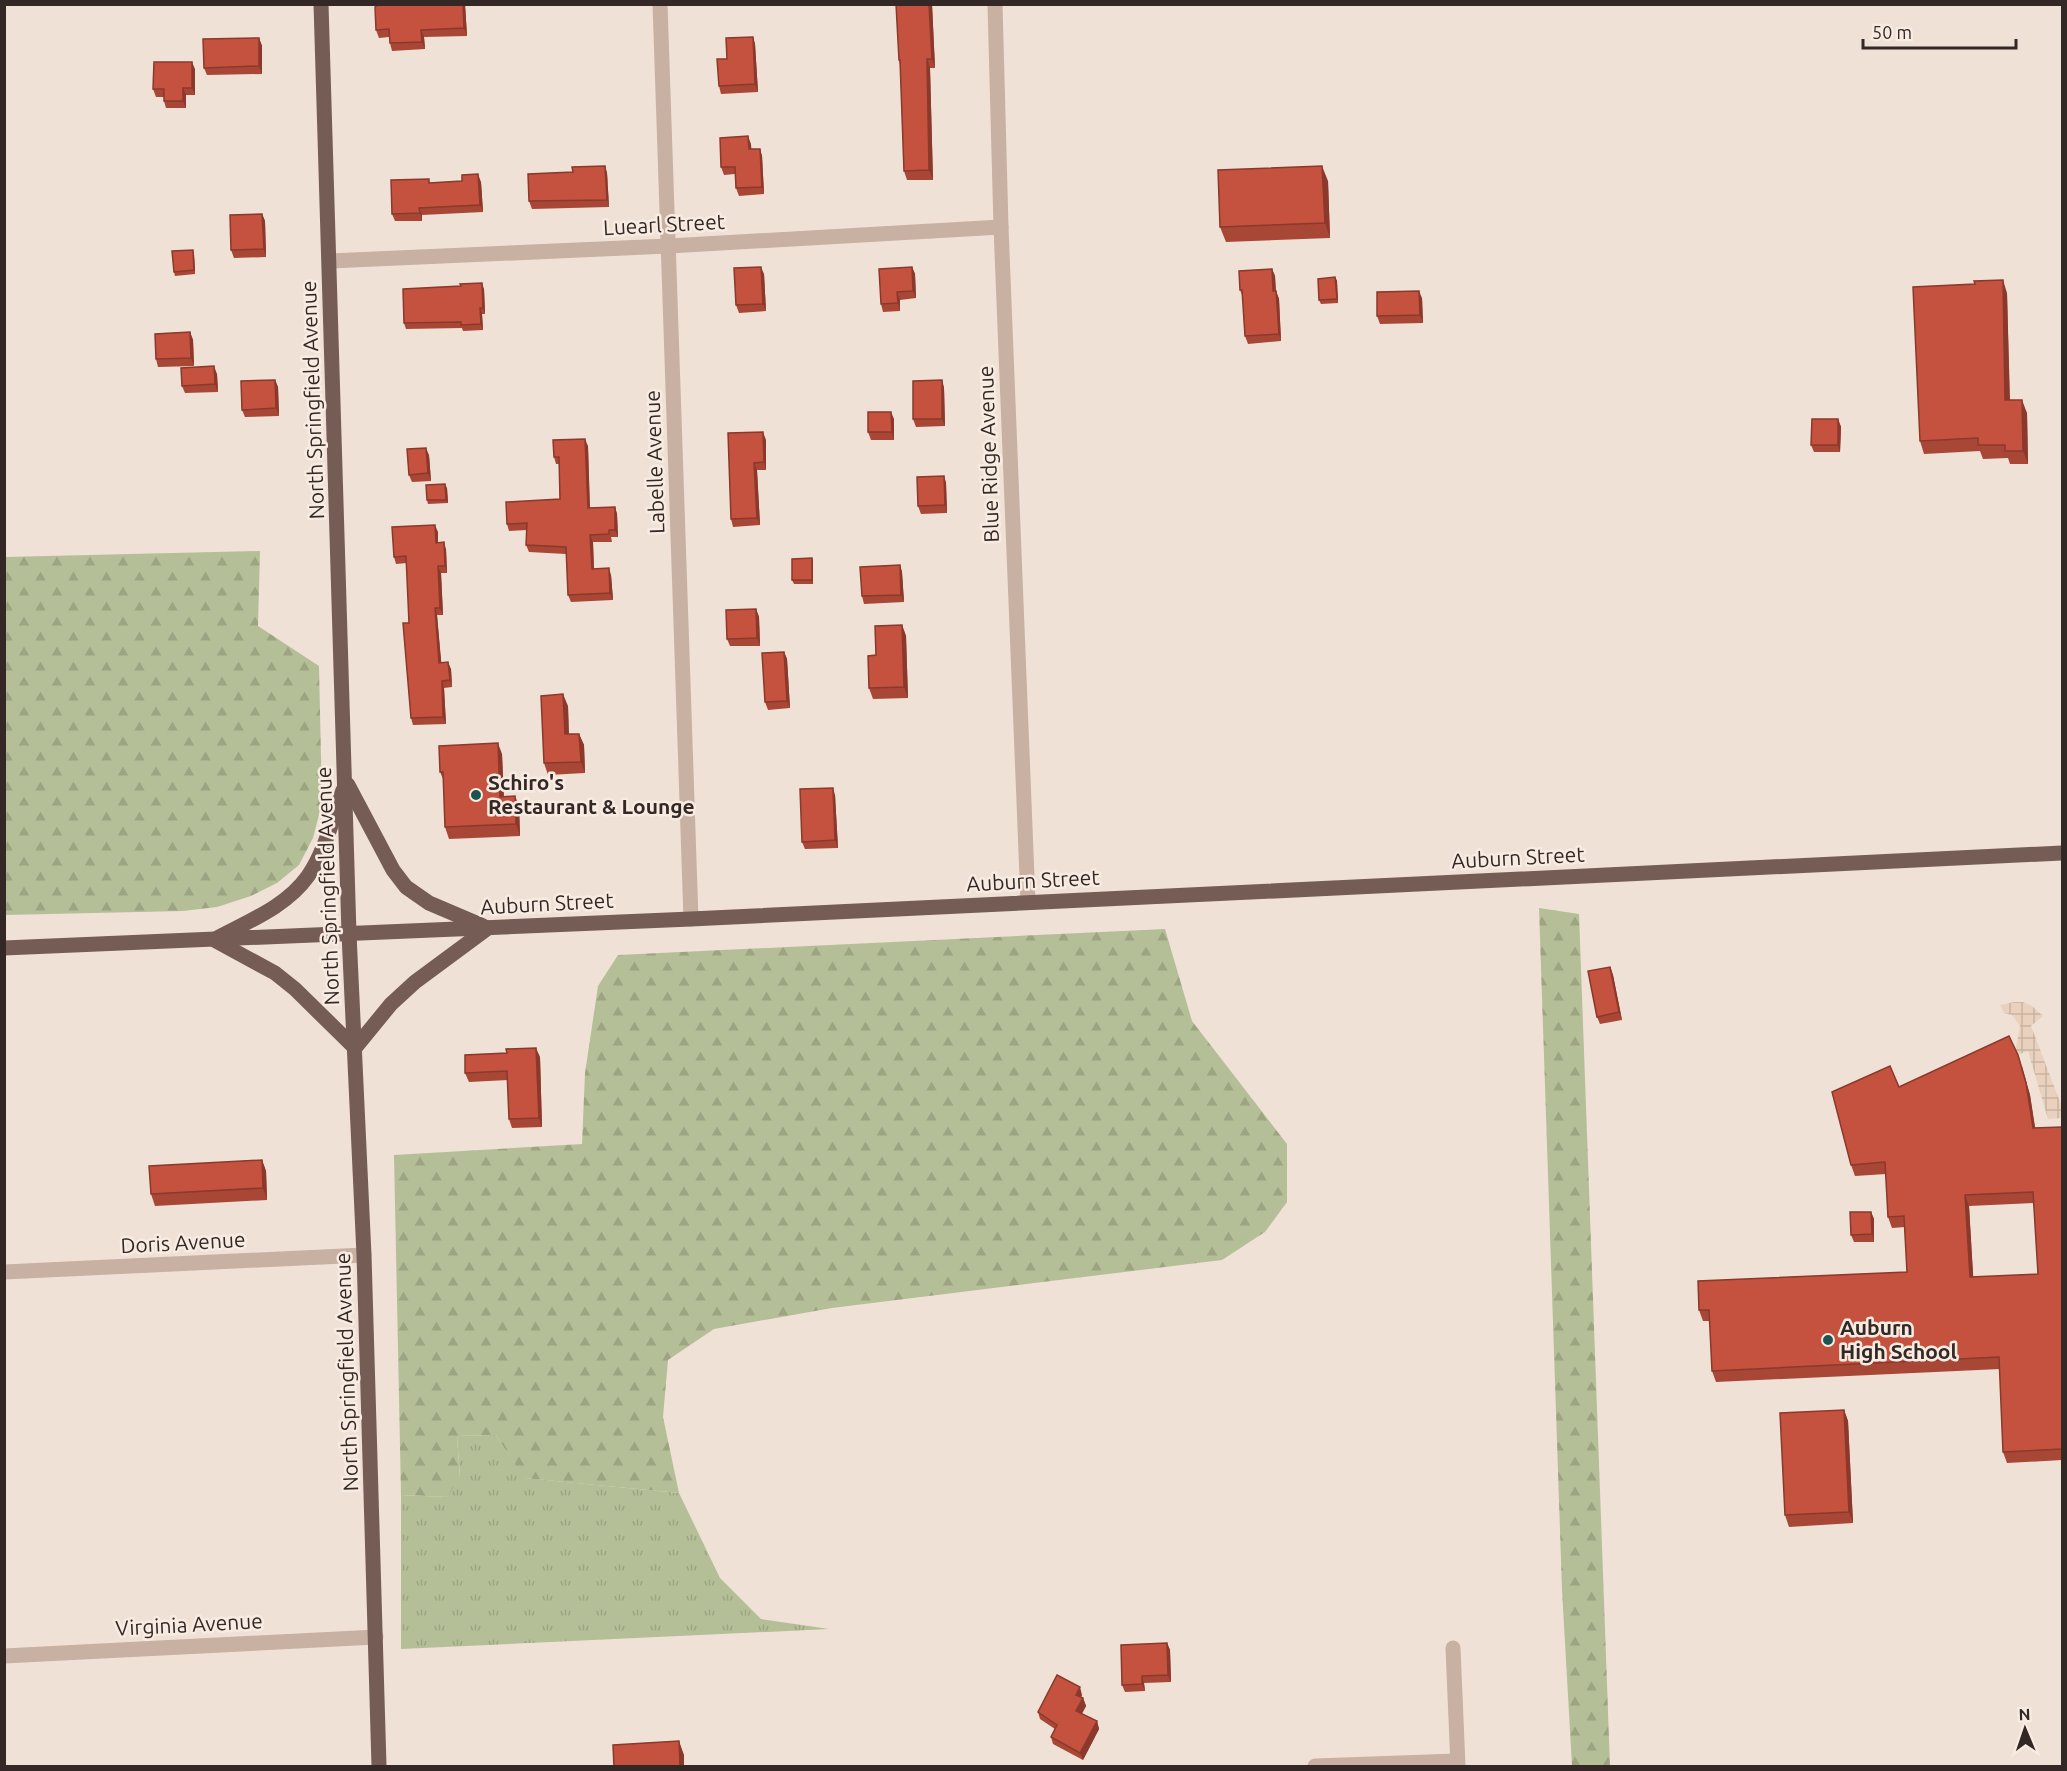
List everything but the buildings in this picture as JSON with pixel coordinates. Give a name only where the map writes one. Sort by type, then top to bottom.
[{"type":"main road","name":"North Springfield Avenue","points":[[321,4],[349,934],[364,1255],[379,1767]]},
{"type":"main road","points":[[346,781],[393,870],[406,887],[429,903],[488,928]]},
{"type":"main road","points":[[214,940],[276,906],[308,876],[317,860],[346,781]]},
{"type":"main road","name":"Auburn Street","points":[[4,948],[691,919],[2062,854]]},
{"type":"main road","points":[[214,940],[275,973],[295,989],[355,1048],[391,1004],[415,982],[488,928]]},
{"type":"street","name":"Labelle Avenue","points":[[660,4],[691,919]]},
{"type":"street","name":"Blue Ridge Avenue","points":[[994,4],[1028,902]]},
{"type":"street","name":"Luearl Street","points":[[330,261],[669,246],[1001,227]]},
{"type":"street","name":"Doris Avenue","points":[[4,1272],[364,1255]]},
{"type":"street","name":"Virginia Avenue","points":[[4,1656],[376,1637]]},
{"type":"street","points":[[1315,1767],[1457,1764],[1454,1648]]},
{"type":"green space","points":[[260,551],[258,626],[319,666],[322,803],[313,838],[299,865],[277,883],[251,896],[217,907],[183,911],[5,915],[5,557]]},
{"type":"green space","points":[[1539,908],[1579,914],[1610,1766],[1572,1766],[1562,1590]]},
{"type":"green space","points":[[1165,929],[1192,1021],[1287,1144],[1287,1202],[1265,1232],[1222,1260],[832,1308],[714,1329],[668,1360],[663,1417],[679,1493],[524,1478],[496,1435],[457,1436],[460,1478],[447,1497],[401,1495],[394,1155],[582,1144],[585,1073],[598,986],[618,955]]},
{"type":"green space","points":[[496,1435],[525,1478],[679,1493],[720,1578],[761,1619],[829,1629],[401,1649],[401,1495],[447,1497],[460,1477],[457,1436]]},
{"type":"shaded area","points":[[2023,1002],[2032,1006],[2043,1016],[2031,1026],[2062,1107],[2062,1118],[2048,1119],[2028,1051],[2017,1055],[2014,1049],[2020,1026],[2012,1015],[2004,1013],[2000,1005]]},
{"type":"place","name":"Schiro's Restaurant & Lounge","points":[[476,795]]},
{"type":"place","name":"Auburn High School","points":[[1828,1340]]}]
